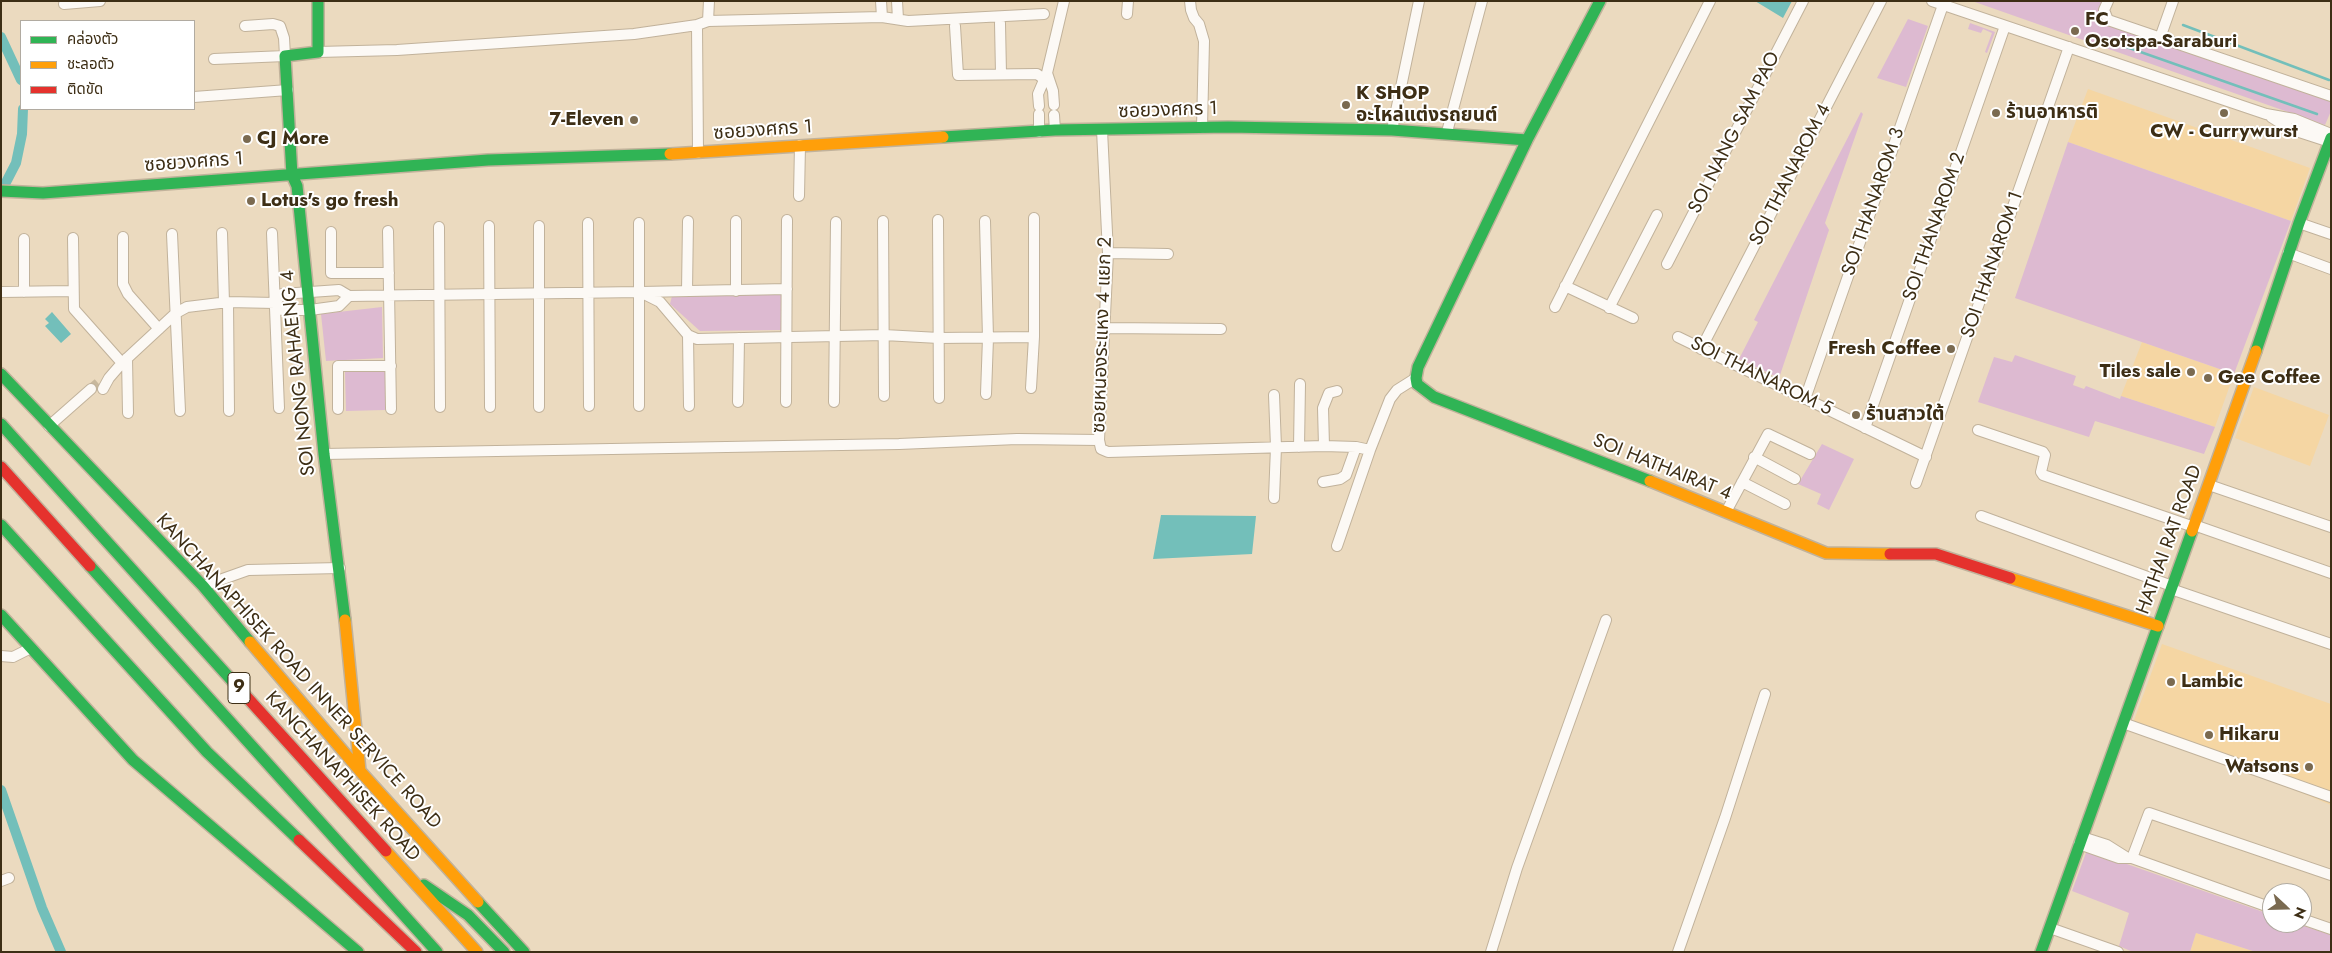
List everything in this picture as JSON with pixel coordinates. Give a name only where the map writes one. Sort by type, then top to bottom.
[{"type":"main road","points":[[285,56],[318,52],[318,1]]},
{"type":"main road","points":[[1416,378],[1418,367],[1526,140],[1600,1]]},
{"type":"main road","name":"SOI NONG RAHAENG 4","points":[[285,56],[292,175],[297,186],[324,454],[340,568],[360,771]]},
{"type":"main road","name":"ซอยวงศกร 1","points":[[1,191],[43,193],[488,160],[698,153],[1055,130],[1202,128],[1392,130],[1447,132],[1526,140]]},
{"type":"main road","name":"HATHAI RAT ROAD","points":[[2041,952],[2249,374],[2288,253],[2330,138]]},
{"type":"main road","name":"KANCHANAPHISEK ROAD INNER SERVICE ROAD","points":[[1,374],[203,586],[360,771],[524,952]]},
{"type":"main road","name":"SOI HATHAIRAT 4","points":[[1416,378],[1418,384],[1434,397],[1826,553],[1936,554],[2158,626]]},
{"type":"main road","name":"KANCHANAPHISEK ROAD","points":[[1,424],[477,952]]},
{"type":"main road","name":"9","points":[[1,467],[437,952]]},
{"type":"main road","points":[[1,525],[207,752],[416,952]]},
{"type":"main road","points":[[1,615],[133,760],[358,952]]},
{"type":"main road","points":[[408,876],[440,893],[468,915],[504,952]]},
{"type":"street","points":[[64,4],[100,1]]},
{"type":"street","points":[[708,21],[709,1]]},
{"type":"street","points":[[881,1],[882,17]]},
{"type":"street","points":[[897,1],[898,19]]},
{"type":"street","points":[[1039,132],[1038,94],[1045,76],[1064,1]]},
{"type":"street","points":[[1127,14],[1128,1]]},
{"type":"street","points":[[1190,1],[1191,10],[1199,24],[1204,41],[1202,128]]},
{"type":"street","points":[[1392,130],[1419,1]]},
{"type":"street","points":[[1447,132],[1482,1]]},
{"type":"street","points":[[1555,306],[1710,1]]},
{"type":"street","name":"SOI NANG SAM PAO","points":[[1667,264],[1802,1]]},
{"type":"street","name":"SOI THANAROM 4","points":[[1701,348],[1881,1]]},
{"type":"street","points":[[1932,1],[2266,114],[2290,129],[2330,138]]},
{"type":"street","points":[[2108,1],[2104,10],[2108,20],[2331,96]]},
{"type":"street","points":[[2160,38],[2173,1]]},
{"type":"street","name":"SOI THANAROM 3","points":[[1806,399],[1943,5]]},
{"type":"street","points":[[318,52],[397,50],[634,34],[697,26],[708,21],[882,17],[908,21],[1044,14]]},
{"type":"street","points":[[1000,23],[1001,74]]},
{"type":"street","points":[[214,59],[285,56],[284,38],[280,26],[273,24],[245,26]]},
{"type":"street","points":[[697,26],[698,153]]},
{"type":"street","points":[[955,26],[958,75],[1037,74],[1045,76],[1053,91],[1055,130]]},
{"type":"street","name":"SOI THANAROM 2","points":[[1865,428],[2005,26]]},
{"type":"street","name":"SOI THANAROM 1","points":[[1916,483],[2069,48]]},
{"type":"street","points":[[195,97],[288,90]]},
{"type":"street","name":"ซอยหนองระแหง 4 แยก 2","points":[[1102,130],[1108,253],[1099,440],[1101,449],[1108,452],[1324,446],[1356,447],[1370,450]]},
{"type":"street","points":[[799,196],[800,145]]},
{"type":"street","points":[[1609,308],[1657,215]]},
{"type":"street","points":[[1031,388],[1034,337],[1034,218]]},
{"type":"street","points":[[786,402],[787,220]]},
{"type":"street","points":[[938,220],[939,398]]},
{"type":"street","points":[[687,291],[688,221]]},
{"type":"street","points":[[736,221],[736,291]]},
{"type":"street","points":[[883,221],[884,396]]},
{"type":"street","points":[[985,221],[988,338],[986,394]]},
{"type":"street","points":[[834,402],[836,222]]},
{"type":"street","points":[[588,223],[589,406]]},
{"type":"street","points":[[639,223],[639,406]]},
{"type":"street","points":[[2299,223],[2331,234]]},
{"type":"street","points":[[440,226],[440,406]]},
{"type":"street","points":[[489,226],[490,408]]},
{"type":"street","points":[[539,226],[539,407]]},
{"type":"street","points":[[388,231],[392,409]]},
{"type":"street","points":[[331,232],[331,273],[389,273]]},
{"type":"street","points":[[222,233],[230,411]]},
{"type":"street","points":[[272,233],[279,408]]},
{"type":"street","points":[[172,234],[180,411]]},
{"type":"street","points":[[123,237],[123,284],[128,294],[159,329]]},
{"type":"street","points":[[73,238],[74,309],[124,360],[128,413]]},
{"type":"street","points":[[24,239],[24,292]]},
{"type":"street","points":[[1108,253],[1168,254]]},
{"type":"street","points":[[2288,253],[2331,269]]},
{"type":"street","points":[[1565,286],[1633,318]]},
{"type":"street","points":[[275,303],[282,294],[339,290],[348,296],[589,294],[787,289]]},
{"type":"street","points":[[1,292],[73,290]]},
{"type":"street","points":[[640,292],[660,302],[688,335],[697,339],[884,335],[939,338],[1034,337]]},
{"type":"street","points":[[49,426],[97,389],[124,360],[176,313],[187,307],[226,302],[275,303],[282,310],[310,310],[339,306],[348,296]]},
{"type":"street","points":[[1105,328],[1221,329]]},
{"type":"street","points":[[688,335],[689,406]]},
{"type":"street","name":"SOI THANAROM 5","points":[[1678,337],[1926,457]]},
{"type":"street","points":[[738,402],[739,338]]},
{"type":"street","points":[[338,409],[338,366],[391,366]]},
{"type":"street","points":[[1337,546],[1370,450],[1390,399],[1397,390],[1416,378]]},
{"type":"street","points":[[1299,447],[1300,384]]},
{"type":"street","points":[[1324,446],[1323,408],[1329,393],[1337,391]]},
{"type":"street","points":[[1274,395],[1276,447],[1274,498]]},
{"type":"street","points":[[1978,430],[2043,452],[2045,456],[2041,472],[2043,476],[2331,573]]},
{"type":"street","points":[[1726,512],[1768,434],[1810,454]]},
{"type":"street","points":[[324,454],[889,444],[1017,439],[1099,440]]},
{"type":"street","points":[[1323,482],[1340,479],[1346,475],[1356,447]]},
{"type":"street","points":[[1754,458],[1795,479]]},
{"type":"street","points":[[1742,482],[1785,504]]},
{"type":"street","points":[[2208,485],[2331,527]]},
{"type":"street","points":[[1981,516],[2331,644]]},
{"type":"street","points":[[203,586],[248,570],[340,568]]},
{"type":"street","points":[[1491,952],[1517,868],[1606,620]]},
{"type":"street","points":[[1,656],[14,657],[31,648]]},
{"type":"street","points":[[1678,952],[1725,818],[1765,694]]},
{"type":"street","points":[[2123,724],[2331,797]]},
{"type":"street","points":[[2129,858],[2149,813],[2331,875]]},
{"type":"street","points":[[2081,841],[2106,845],[2129,858],[2262,905]]},
{"type":"street","points":[[2312,922],[2331,929]]},
{"type":"street","points":[[2050,928],[2118,952]]},
{"type":"shaded area","points":[[1972,1],[2103,1],[2096,20],[2105,25],[2160,38],[2331,99],[2331,111],[2325,125]]},
{"type":"shaded area","points":[[1908,19],[1928,26],[1906,87],[1877,78]]},
{"type":"shaded area","points":[[1970,23],[1995,32],[1987,53],[1985,52],[1992,33],[1983,29],[1981,33],[1968,29]]},
{"type":"shaded area","points":[[2088,89],[2310,168],[2291,221],[2068,142]]},
{"type":"shaded area","points":[[1861,112],[1863,114],[1825,223],[1829,230],[1779,378],[1739,359],[1758,322],[1754,320]]},
{"type":"shaded area","points":[[2068,142],[2291,221],[2234,374],[2015,298]]},
{"type":"shaded area","points":[[782,294],[782,330],[700,331],[670,304],[672,296]]},
{"type":"shaded area","points":[[382,307],[383,358],[326,361],[321,314]]},
{"type":"shaded area","points":[[2142,342],[2234,374],[2215,427],[2121,396]]},
{"type":"shaded area","points":[[2015,355],[2076,376],[2073,385],[2084,389],[2086,386],[2120,399],[2121,396],[2215,427],[2204,454],[2095,421],[2089,437],[1978,402],[1994,357],[2012,362]]},
{"type":"shaded area","points":[[345,372],[385,372],[385,410],[346,411]]},
{"type":"shaded area","points":[[2254,387],[2329,415],[2310,466],[2235,438]]},
{"type":"shaded area","points":[[1822,444],[1854,459],[1829,510],[1817,504],[1821,494],[1798,484]]},
{"type":"shaded area","points":[[2162,644],[2331,704],[2331,805],[2133,723]]},
{"type":"shaded area","points":[[2087,850],[2262,911],[2262,933],[2312,933],[2312,929],[2331,935],[2331,952],[2256,952],[2196,933],[2190,952],[2133,952],[2119,946],[2129,913],[2072,891]]},
{"type":"shaded area","points":[[2196,933],[2256,952],[2190,952]]},
{"type":"water","points":[[1755,1],[1792,1],[1783,18]]},
{"type":"water","points":[[52,312],[71,334],[61,343],[45,326],[49,323],[45,319]]},
{"type":"water","points":[[1161,515],[1256,516],[1252,554],[1153,559]]},
{"type":"waterway","points":[[2183,25],[2329,80]]},
{"type":"waterway","points":[[1,37],[20,78]]},
{"type":"waterway","points":[[2115,43],[2317,114]]},
{"type":"waterway","points":[[1,192],[16,163],[22,134],[23,110]]},
{"type":"waterway","points":[[1,790],[42,908],[61,952]]},
{"type":"tunnel","points":[[91,389],[98,383]]},
{"type":"traffic: fast","points":[[318,1],[318,52],[285,56],[292,175],[297,186],[324,454],[345,620]]},
{"type":"traffic: fast","points":[[1600,1],[1527,140],[1418,367],[1416,378],[1417,384],[1434,397],[1650,481]]},
{"type":"traffic: fast","points":[[943,137],[1055,130],[1228,127],[1392,130],[1527,140]]},
{"type":"traffic: fast","points":[[2256,351],[2299,223],[2331,138]]},
{"type":"traffic: fast","points":[[1,191],[43,193],[488,160],[670,154]]},
{"type":"traffic: fast","points":[[1,374],[203,586],[250,642]]},
{"type":"traffic: fast","points":[[1,424],[235,684]]},
{"type":"traffic: fast","points":[[1,525],[207,752],[299,840]]},
{"type":"traffic: fast","points":[[2041,952],[2192,531]]},
{"type":"traffic: fast","points":[[90,566],[437,952]]},
{"type":"traffic: fast","points":[[1,615],[133,760],[358,952]]},
{"type":"traffic: fast","points":[[424,885],[468,915],[504,952]]},
{"type":"traffic: fast","points":[[478,902],[524,952]]},
{"type":"traffic: slow","points":[[670,154],[943,137]]},
{"type":"traffic: slow","points":[[2192,531],[2256,351]]},
{"type":"traffic: slow","points":[[1650,481],[1826,553],[1890,554]]},
{"type":"traffic: slow","points":[[2010,578],[2158,626]]},
{"type":"traffic: slow","points":[[345,620],[360,771]]},
{"type":"traffic: slow","points":[[250,642],[360,771],[478,902]]},
{"type":"traffic: slow","points":[[386,851],[477,952]]},
{"type":"traffic: jam","points":[[1,467],[90,566]]},
{"type":"traffic: jam","points":[[1890,554],[1936,554],[2010,578]]},
{"type":"traffic: jam","points":[[235,684],[386,851]]},
{"type":"traffic: jam","points":[[299,840],[416,952]]},
{"type":"place","name":"FC Osotspa-Saraburi","points":[[2075,31]]},
{"type":"place","name":"K SHOP อะไหล่แต่งรถยนต์","points":[[1346,105]]},
{"type":"place","name":"ร้านอาหารติ","points":[[1996,113]]},
{"type":"place","name":"CW - Currywurst","points":[[2224,113]]},
{"type":"place","name":"7-Eleven","points":[[634,120]]},
{"type":"place","name":"CJ More","points":[[247,139]]},
{"type":"place","name":"Lotus's go fresh","points":[[251,201]]},
{"type":"place","name":"Fresh Coffee","points":[[1951,349]]},
{"type":"place","name":"Tiles sale","points":[[2191,372]]},
{"type":"place","name":"Gee Coffee","points":[[2208,378]]},
{"type":"place","name":"ร้านสาวใต้","points":[[1856,415]]},
{"type":"place","name":"Lambic","points":[[2171,682]]},
{"type":"place","name":"Hikaru","points":[[2209,735]]},
{"type":"place","name":"Watsons","points":[[2309,767]]}]
